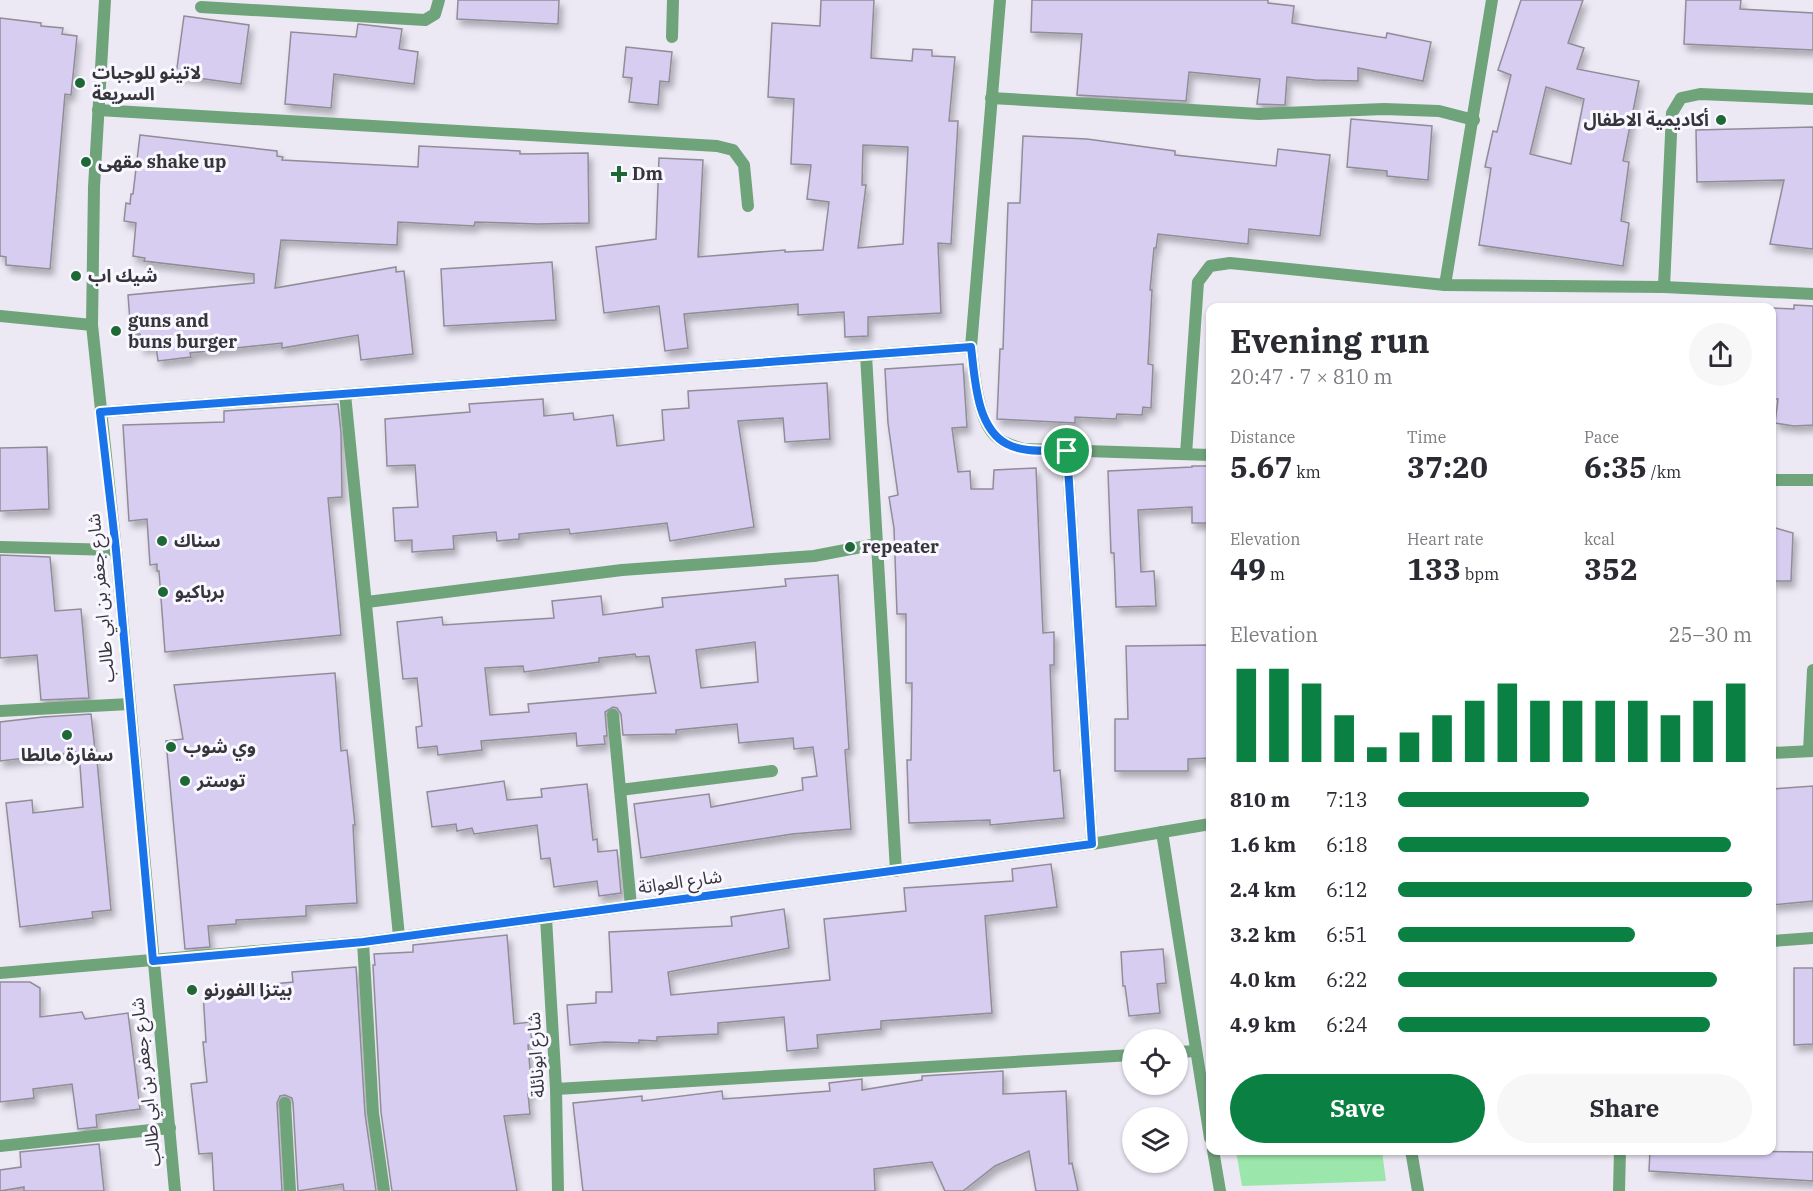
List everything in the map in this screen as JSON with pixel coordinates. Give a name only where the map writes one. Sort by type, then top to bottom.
[{"type":"street","name":"شارع جعفر بن ابي طالب","points":[[105,0],[94,187],[92,325],[116,550],[175,1191]]},
{"type":"street","points":[[201,7],[425,20],[435,14],[439,0]]},
{"type":"street","points":[[672,37],[673,0]]},
{"type":"street","points":[[1000,0],[971,347],[978,398],[991,431],[1007,444],[1024,449],[1206,455]]},
{"type":"street","points":[[1445,285],[1492,0]]},
{"type":"street","points":[[1664,287],[1672,113],[1682,98],[1700,94],[1813,99]]},
{"type":"street","points":[[992,98],[1259,114],[1384,109],[1439,111],[1473,120]]},
{"type":"street","points":[[98,110],[717,146],[733,150],[744,165],[748,206]]},
{"type":"street","points":[[1186,454],[1198,282],[1210,266],[1230,263],[1445,285],[1664,287],[1813,294]]},
{"type":"street","points":[[0,316],[92,325]]},
{"type":"street","points":[[100,412],[971,347]]},
{"type":"street","points":[[866,355],[896,871]]},
{"type":"street","points":[[345,394],[399,936]]},
{"type":"street","points":[[1067,451],[1092,844]]},
{"type":"street","points":[[1776,480],[1813,480]]},
{"type":"street","points":[[366,602],[622,570],[814,556],[877,544]]},
{"type":"street","points":[[0,547],[116,550]]},
{"type":"street","points":[[1776,753],[1811,751],[1813,670]]},
{"type":"street","points":[[0,711],[129,704]]},
{"type":"street","points":[[613,715],[631,906]]},
{"type":"street","points":[[620,790],[772,771]]},
{"type":"street","name":"شارع العواتة","points":[[0,973],[363,942],[1092,844],[1206,825]]},
{"type":"street","points":[[1162,832],[1206,1113]]},
{"type":"street","name":"شارع ابونائلة","points":[[546,918],[556,1089],[558,1191]]},
{"type":"street","points":[[1776,941],[1813,938]]},
{"type":"street","points":[[363,942],[374,1113],[384,1191]]},
{"type":"street","points":[[1188,1051],[1196,1051]]},
{"type":"street","points":[[556,1089],[1122,1056]]},
{"type":"street","points":[[285,1103],[290,1191]]},
{"type":"street","points":[[0,1146],[170,1128]]},
{"type":"street","points":[[1214,1155],[1220,1191]]},
{"type":"street","points":[[1412,1155],[1418,1191]]},
{"type":"street","points":[[1619,1191],[1620,1155]]},
{"type":"green space","points":[[1237,1155],[1383,1155],[1386,1181],[1242,1186]]},
{"type":"building","points":[[458,0],[559,0],[558,24],[457,19]]},
{"type":"building","points":[[821,0],[874,0],[871,58],[912,61],[913,49],[932,50],[932,56],[955,57],[949,121],[958,121],[951,244],[938,243],[941,313],[868,317],[868,336],[845,337],[844,312],[798,315],[798,304],[684,314],[688,348],[665,351],[659,306],[604,313],[596,247],[656,239],[659,158],[703,160],[698,257],[785,250],[785,252],[823,250],[829,202],[807,199],[811,165],[791,164],[794,99],[768,97],[772,23],[820,26]],"holes":[[[863,145],[908,147],[903,244],[858,248],[866,185],[862,185]]]},
{"type":"building","points":[[1032,0],[1268,0],[1268,3],[1294,6],[1292,23],[1386,38],[1387,33],[1431,42],[1423,81],[1358,68],[1358,81],[1287,77],[1285,105],[1257,104],[1260,79],[1189,72],[1186,101],[1077,95],[1082,34],[1031,32]]},
{"type":"building","points":[[1521,0],[1583,0],[1568,43],[1584,48],[1577,69],[1639,81],[1623,161],[1629,162],[1621,221],[1629,223],[1623,266],[1479,245],[1491,168],[1485,167],[1493,131],[1497,132],[1511,75],[1498,70]],"holes":[[[1546,87],[1584,99],[1571,164],[1530,154]]]},
{"type":"building","points":[[1686,0],[1741,0],[1740,9],[1813,13],[1813,50],[1684,44]]},
{"type":"building","points":[[184,16],[249,25],[241,84],[176,75]]},
{"type":"building","points":[[0,18],[63,28],[62,34],[77,36],[71,95],[65,94],[50,269],[6,265],[6,257],[0,256]]},
{"type":"building","points":[[358,24],[402,29],[399,49],[418,52],[414,84],[334,74],[331,108],[285,104],[291,32],[356,37]]},
{"type":"building","points":[[626,47],[672,52],[669,82],[660,81],[658,105],[629,102],[632,78],[623,77]]},
{"type":"building","points":[[1351,119],[1432,126],[1428,180],[1387,176],[1387,171],[1347,167]]},
{"type":"building","points":[[1813,127],[1813,249],[1770,244],[1784,180],[1697,182],[1696,130]]},
{"type":"building","points":[[140,135],[277,151],[277,156],[283,157],[282,160],[418,167],[419,146],[520,151],[520,154],[588,153],[589,223],[475,222],[474,226],[398,222],[397,245],[281,240],[275,288],[396,267],[396,272],[404,271],[413,354],[361,360],[358,335],[282,348],[282,343],[190,353],[191,357],[158,361],[156,346],[141,348],[140,334],[131,334],[128,295],[254,283],[254,274],[144,261],[145,258],[133,256],[136,223],[124,221],[126,203],[130,204],[131,194],[133,194]]},
{"type":"building","points":[[1023,136],[1087,139],[1175,151],[1175,155],[1276,166],[1278,149],[1330,155],[1320,236],[1249,229],[1248,244],[1158,234],[1156,248],[1154,248],[1150,290],[1152,290],[1148,364],[1153,365],[1151,408],[1143,407],[1142,415],[1117,414],[1116,419],[1075,417],[1075,423],[997,419],[1000,349],[1003,349],[1008,203],[1020,203]]},
{"type":"building","points":[[552,262],[556,320],[444,326],[441,269]]},
{"type":"building","points":[[1794,305],[1813,306],[1813,425],[1794,426],[1776,423],[1778,399],[1776,399],[1776,308],[1794,309]]},
{"type":"building","points":[[963,364],[967,427],[952,428],[958,472],[970,471],[971,489],[993,489],[994,470],[1036,468],[1043,633],[1054,632],[1054,665],[1050,665],[1054,771],[1060,770],[1064,818],[990,825],[990,820],[909,823],[907,760],[911,760],[912,683],[906,683],[906,614],[897,614],[894,528],[889,497],[898,495],[888,423],[885,369]]},
{"type":"building","points":[[827,383],[830,439],[785,442],[783,418],[738,421],[754,527],[670,541],[667,523],[570,534],[569,529],[519,534],[519,539],[497,541],[496,532],[453,536],[454,549],[412,552],[412,540],[395,541],[393,508],[418,507],[415,465],[387,466],[385,419],[470,412],[469,404],[543,399],[544,416],[573,413],[574,420],[613,415],[617,446],[664,440],[662,410],[689,408],[688,391]]},
{"type":"building","points":[[338,404],[342,497],[328,498],[341,635],[165,652],[159,571],[157,571],[157,564],[150,565],[147,519],[129,521],[123,425],[224,422],[224,411]]},
{"type":"building","points":[[47,447],[49,509],[0,511],[0,448]]},
{"type":"building","points":[[1206,466],[1206,523],[1192,523],[1192,507],[1138,510],[1141,572],[1154,571],[1156,606],[1116,607],[1114,553],[1111,553],[1108,471]]},
{"type":"building","points":[[1776,528],[1793,533],[1791,581],[1776,581]]},
{"type":"building","points":[[0,555],[50,557],[55,611],[81,609],[89,698],[41,700],[37,655],[0,658]]},
{"type":"building","points":[[838,575],[849,749],[845,750],[851,829],[792,834],[641,858],[634,804],[709,794],[711,807],[803,790],[802,778],[817,776],[813,747],[794,749],[793,738],[739,743],[737,724],[676,730],[676,734],[623,735],[621,714],[617,708],[613,707],[605,712],[607,736],[604,736],[605,744],[577,746],[576,733],[481,741],[482,750],[438,755],[437,746],[418,748],[416,727],[422,726],[417,678],[403,679],[397,622],[442,617],[443,625],[554,618],[552,601],[601,596],[603,615],[663,607],[662,598],[786,586],[785,579]],"holes":[[[755,642],[758,682],[701,688],[696,650]],[[635,654],[636,657],[649,656],[656,693],[528,704],[529,712],[490,715],[485,668],[523,666],[524,672],[599,662],[599,658]]]},
{"type":"building","points":[[1206,645],[1206,758],[1188,759],[1188,771],[1115,771],[1115,719],[1128,719],[1126,646]]},
{"type":"building","points":[[335,673],[341,751],[347,750],[355,825],[353,825],[357,903],[306,906],[306,916],[236,920],[236,924],[208,926],[210,947],[185,949],[166,741],[183,739],[174,685]]},
{"type":"building","points":[[91,714],[95,750],[0,761],[0,722]]},
{"type":"building","points":[[96,750],[111,910],[92,912],[93,918],[20,927],[6,803],[32,800],[33,813],[83,807],[79,752]]},
{"type":"building","points":[[504,781],[507,800],[542,797],[541,789],[587,784],[593,840],[597,839],[598,852],[617,850],[621,893],[599,896],[597,881],[554,887],[550,858],[541,859],[537,825],[474,834],[472,828],[457,831],[456,824],[432,827],[427,792]]},
{"type":"building","points":[[1813,786],[1813,901],[1776,905],[1776,789]]},
{"type":"building","points":[[1051,864],[1057,907],[985,916],[992,1013],[881,1021],[881,1029],[817,1035],[818,1048],[787,1051],[784,1017],[718,1023],[718,1034],[657,1037],[657,1041],[639,1040],[639,1043],[605,1042],[570,1045],[567,1005],[596,1003],[596,992],[612,992],[609,932],[732,926],[731,917],[784,909],[789,948],[668,972],[671,995],[830,980],[824,919],[906,911],[904,888],[1013,881],[1012,869]]},
{"type":"building","points":[[507,935],[514,1024],[530,1022],[532,1045],[528,1045],[532,1093],[528,1094],[530,1114],[504,1116],[517,1191],[392,1191],[381,1112],[374,954],[413,952],[413,945]]},
{"type":"building","points":[[1163,949],[1166,983],[1157,984],[1160,1013],[1129,1016],[1125,986],[1123,986],[1121,952]]},
{"type":"building","points":[[356,967],[365,1114],[376,1191],[344,1191],[343,1184],[298,1191],[293,1103],[292,1098],[285,1095],[280,1096],[277,1103],[282,1191],[214,1191],[212,1153],[199,1154],[191,1084],[207,1082],[203,1042],[206,1042],[203,991],[293,982],[292,972]]},
{"type":"building","points":[[1794,968],[1813,968],[1813,1044],[1794,1045]]},
{"type":"building","points":[[0,982],[30,982],[40,988],[40,1017],[82,1012],[85,1019],[128,1013],[140,1109],[96,1115],[97,1127],[78,1129],[72,1084],[33,1089],[34,1098],[0,1102]]},
{"type":"building","points":[[1003,1071],[1003,1094],[1066,1091],[1069,1164],[1072,1163],[1078,1191],[1036,1191],[1029,1151],[995,1166],[963,1191],[945,1191],[932,1162],[874,1169],[875,1191],[583,1191],[573,1103],[642,1096],[642,1101],[722,1091],[723,1099],[830,1091],[829,1083],[862,1079],[862,1090],[922,1080],[922,1076]]},
{"type":"building","points":[[99,1144],[104,1191],[24,1191],[24,1187],[0,1191],[0,1170],[21,1167],[20,1152]]},
{"type":"building","points":[[1776,1152],[1813,1152],[1813,1181],[1649,1171],[1650,1155],[1776,1155]]},
{"type":"place","name":"لاتينو للوجبات السريعة","points":[[80,83]]},
{"type":"place","name":"أكاديمية الاطفال","points":[[1721,120]]},
{"type":"place","name":"مقهى shake up","points":[[86,162]]},
{"type":"place","name":"Dm","points":[[619,174]]},
{"type":"place","name":"شيك اب","points":[[76,276]]},
{"type":"place","name":"guns and buns burger","points":[[116,331]]},
{"type":"place","name":"سناك","points":[[162,541]]},
{"type":"place","name":"repeater","points":[[850,547]]},
{"type":"place","name":"برباكيو","points":[[163,592]]},
{"type":"place","name":"سفارة مالطا","points":[[67,735]]},
{"type":"place","name":"وي شوب","points":[[171,747]]},
{"type":"place","name":"توستر","points":[[185,781]]},
{"type":"place","name":"بيتزا الفورنو","points":[[192,990]]},
{"type":"route","points":[[971,347],[978,398],[991,431],[1007,444],[1024,449],[1067,451],[1092,844],[363,942],[153,961],[116,550],[100,412],[971,347]]}]
